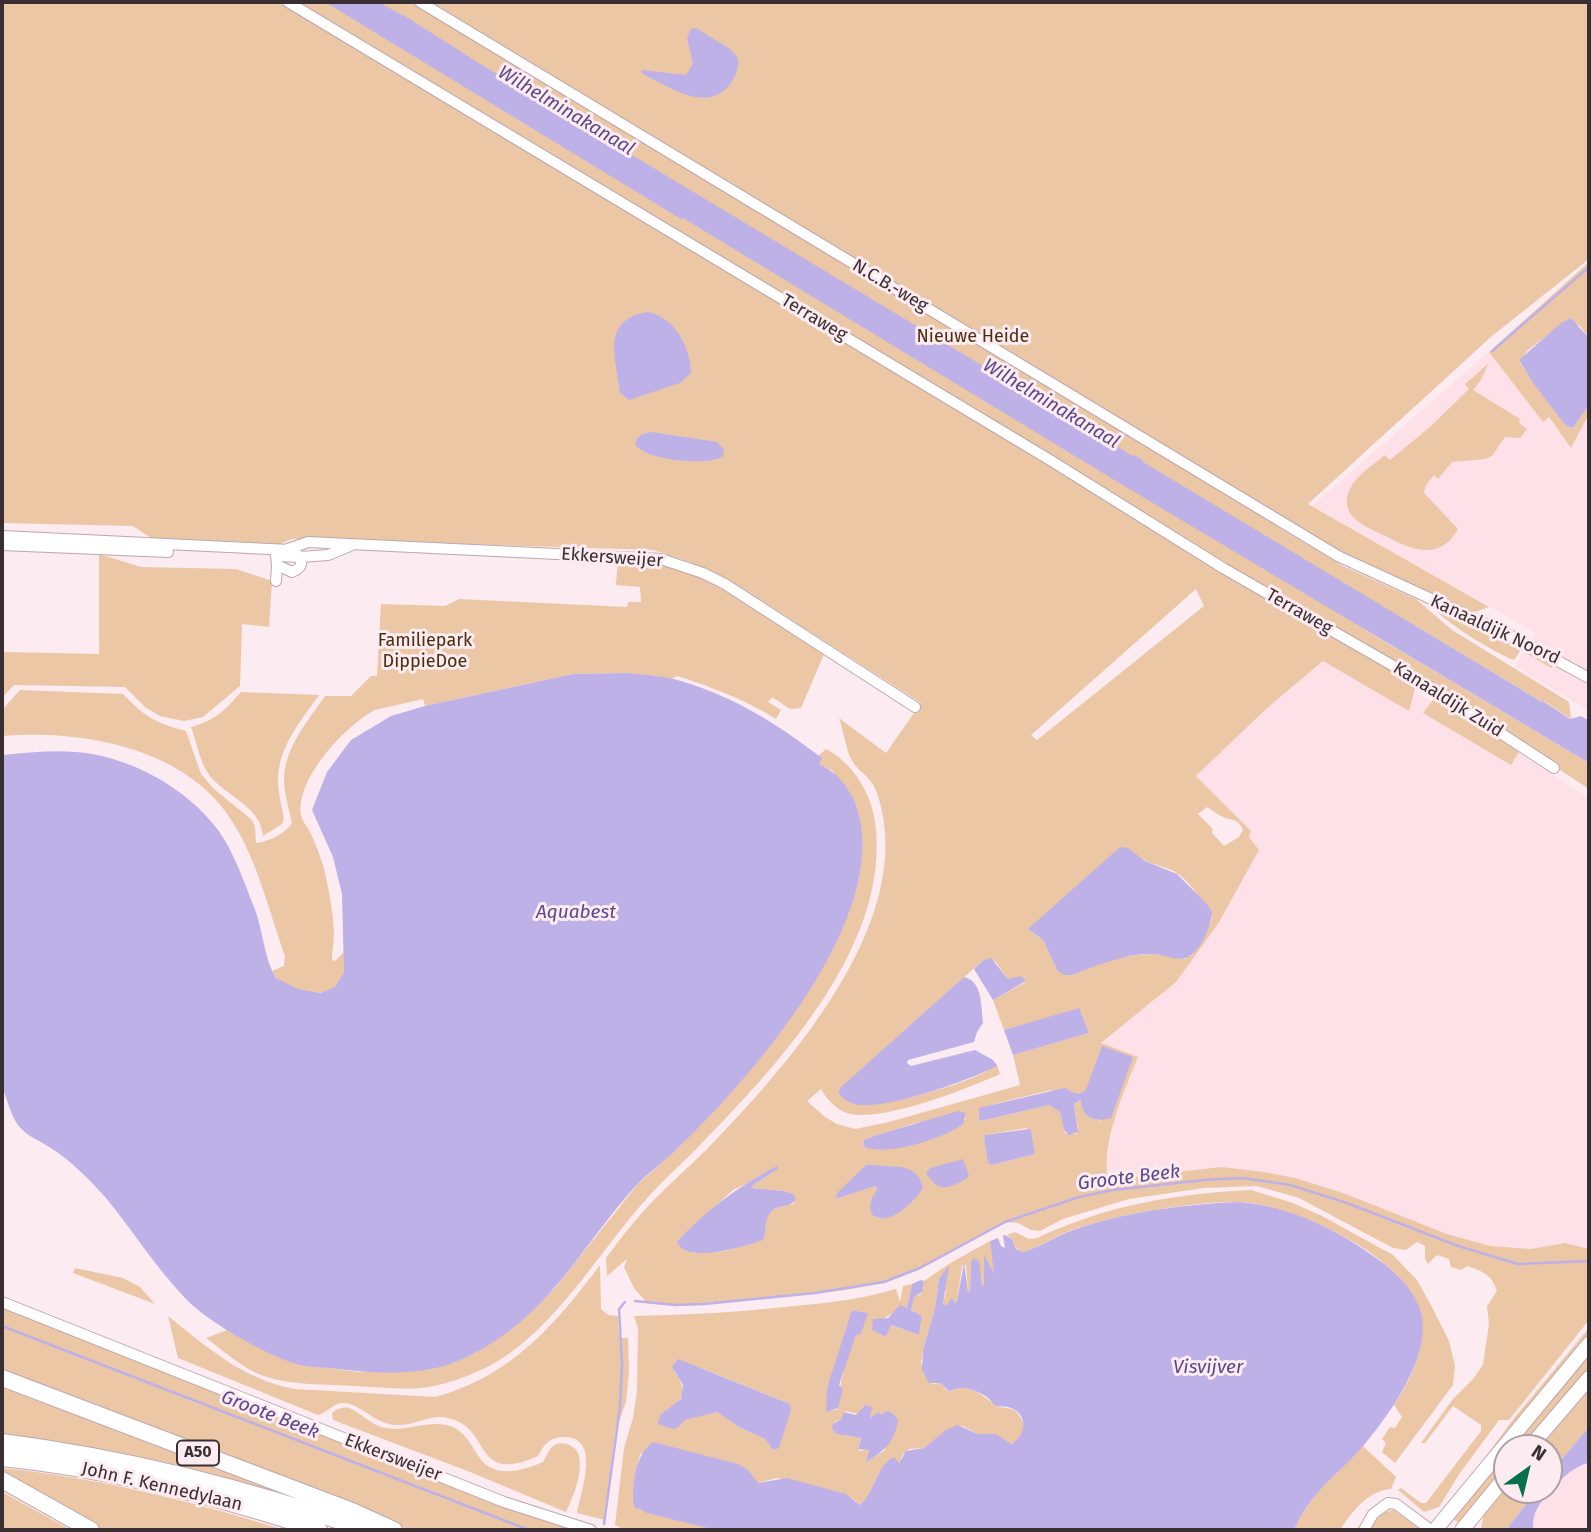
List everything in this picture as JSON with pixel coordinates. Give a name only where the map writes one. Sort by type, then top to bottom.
[{"type":"highway","name":"A50","points":[[2,1378],[339,1506],[394,1530]]},
{"type":"highway","name":"John F. Kennedylaan","points":[[2,1442],[67,1450],[215,1482],[366,1530]]},
{"type":"highway","name":"John F. Kennedylaan","points":[[2,1458],[61,1464],[119,1475],[211,1497],[319,1530]]},
{"type":"highway","points":[[2,1480],[91,1530]]},
{"type":"main road","points":[[1433,1530],[1589,1344]]},
{"type":"main road","points":[[1542,1434],[1589,1378]]},
{"type":"main road","points":[[1462,1530],[1493,1492]]},
{"type":"street","name":"Terraweg","points":[[288,2],[1050,460],[1223,568],[1340,635]]},
{"type":"street","name":"N.C.B.-weg","points":[[421,2],[1284,525],[1338,556],[1399,585]]},
{"type":"street","name":"Ekkersweijer","points":[[2,536],[286,555],[308,542],[661,559],[704,573],[735,590],[915,707]]},
{"type":"street","name":"Ekkersweijer","points":[[2,545],[328,555],[352,545]]},
{"type":"street","points":[[276,580],[286,555]]},
{"type":"street","name":"Kanaaldijk Noord","points":[[1399,585],[1516,638],[1589,678]]},
{"type":"street","name":"Kanaaldijk Zuid","points":[[1340,635],[1430,687],[1554,768]]},
{"type":"street","name":"Ekkersweijer","points":[[2,1302],[504,1502],[591,1530]]},
{"type":"street","points":[[1364,1530],[1373,1514],[1388,1503],[1396,1504],[1433,1530]]},
{"type":"shaded area","points":[[1489,352],[1543,422],[1548,417],[1572,447],[1589,414],[1589,711],[1515,666],[1536,633],[1312,506]]},
{"type":"shaded area","points":[[1340,647],[1589,798],[1589,1265],[1561,1242],[1500,1262],[1222,1167],[1107,1180],[1114,1119],[1137,1057],[1100,1044],[1176,982],[1218,924],[1259,850],[1249,837],[1251,831],[1196,776],[1266,709]]},
{"type":"shaded area","points":[[1589,1426],[1589,1530],[1508,1530],[1535,1504],[1563,1504],[1563,1468]]},
{"type":"green space","name":"Nieuwe Heide","points":[[2,2],[1589,2],[1589,259],[1492,336],[1308,504],[1489,607],[1475,612],[1407,586],[1285,525],[1279,528],[1343,566],[1416,599],[1452,630],[1569,702],[1571,719],[1383,607],[1362,628],[1589,763],[1589,789],[1402,666],[1224,562],[1219,567],[1413,682],[1415,689],[1409,711],[1323,661],[1266,709],[1196,776],[1251,831],[1249,837],[1259,850],[1218,924],[1176,982],[1101,1043],[1138,1057],[1111,1134],[1108,1180],[1221,1167],[1264,1172],[1295,1178],[1343,1193],[1447,1234],[1490,1246],[1531,1249],[1565,1243],[1589,1249],[1589,1320],[1509,1420],[1499,1420],[1439,1507],[1424,1512],[1398,1490],[1401,1488],[1421,1503],[1426,1503],[1481,1431],[1481,1425],[1453,1406],[1425,1443],[1421,1443],[1453,1399],[1483,1365],[1489,1324],[1487,1306],[1497,1291],[1495,1286],[1490,1277],[1482,1272],[1467,1266],[1461,1270],[1451,1267],[1449,1259],[1437,1255],[1428,1264],[1425,1259],[1425,1246],[1417,1242],[1406,1250],[1393,1248],[1299,1198],[1257,1186],[1204,1188],[1129,1199],[1063,1219],[1040,1231],[1031,1230],[1018,1223],[1005,1222],[901,1276],[859,1288],[714,1304],[647,1303],[634,1288],[624,1267],[627,1259],[607,1276],[606,1258],[644,1210],[737,1117],[801,1042],[830,1001],[855,957],[874,912],[884,867],[884,823],[874,787],[851,759],[839,718],[886,753],[921,703],[737,585],[690,562],[653,550],[307,539],[291,539],[273,548],[154,540],[133,526],[2,523]],"holes":[[[1196,589],[1204,606],[1037,740],[1031,735]],[[1207,807],[1237,822],[1243,830],[1239,837],[1224,846],[1212,833],[1213,829],[1198,814]],[[1139,857],[1171,870],[1184,879],[1195,891],[1212,919],[1201,943],[1192,955],[1185,959],[1153,954],[1136,955],[1057,970],[1043,940],[1028,929]],[[982,961],[995,961],[1008,979],[1026,982],[993,1000],[1004,1030],[1079,1009],[1089,1033],[1013,1055],[1020,1085],[889,1122],[855,1129],[837,1124],[807,1101],[821,1089],[825,1096],[844,1112],[858,1115],[877,1114],[922,1104],[1000,1074],[997,1065],[968,1080],[904,1099],[883,1103],[851,1103],[838,1091]],[[1051,1090],[1074,1094],[1086,1091],[1101,1121],[1087,1116],[1082,1100],[1074,1104],[1078,1129],[1076,1134],[1065,1133],[1060,1112],[1049,1105],[981,1121],[979,1119],[994,1104]],[[966,1118],[949,1132],[901,1147],[885,1149],[863,1146],[866,1139],[915,1123]],[[1027,1128],[1035,1154],[992,1165],[984,1135]],[[867,1164],[908,1169],[920,1179],[923,1188],[905,1206],[883,1219],[873,1216],[870,1202],[877,1190],[876,1186],[835,1199]],[[778,1169],[752,1188],[793,1194],[796,1198],[793,1204],[773,1210],[765,1227],[739,1247],[694,1253],[685,1234],[733,1190]]]},
{"type":"green space","points":[[1589,262],[1589,338],[1580,326],[1568,319],[1527,351],[1520,363],[1566,426],[1573,428],[1589,405],[1589,414],[1571,448],[1549,417],[1543,422],[1489,352]]},
{"type":"green space","points":[[1488,364],[1473,390],[1520,419],[1519,423],[1527,429],[1520,438],[1505,437],[1492,456],[1452,462],[1438,479],[1434,475],[1426,485],[1426,495],[1458,529],[1450,540],[1433,550],[1414,548],[1370,529],[1357,520],[1348,509],[1347,502],[1354,482],[1385,455],[1390,460],[1430,427],[1469,389],[1465,384]]},
{"type":"green space","points":[[99,554],[141,567],[236,569],[272,581],[269,627],[242,624],[240,686],[203,717],[184,721],[160,716],[145,707],[125,687],[14,685],[2,698],[2,652],[99,654]]},
{"type":"green space","name":"Familiepark DippieDoe","points":[[618,559],[664,562],[719,585],[825,652],[801,708],[790,709],[772,697],[768,702],[781,710],[776,719],[728,694],[677,676],[672,679],[628,673],[573,674],[425,706],[423,699],[375,710],[337,740],[314,770],[302,801],[301,815],[320,856],[329,893],[334,933],[332,960],[335,961],[344,952],[345,969],[342,979],[327,991],[317,993],[295,990],[277,979],[272,971],[284,966],[285,956],[249,853],[232,821],[212,796],[188,776],[161,760],[130,748],[98,741],[65,736],[2,736],[2,710],[20,690],[123,694],[151,718],[186,731],[201,774],[214,789],[252,820],[256,843],[266,841],[292,823],[285,790],[285,767],[293,745],[305,725],[325,696],[351,696],[371,676],[377,676],[381,604],[445,606],[459,599],[627,607],[628,602],[641,602],[640,587],[616,585]]},
{"type":"green space","points":[[1431,605],[1521,644],[1555,662],[1551,668],[1521,650],[1514,660],[1505,656],[1457,628]]},
{"type":"green space","points":[[241,692],[319,695],[298,725],[282,756],[278,780],[284,819],[282,824],[263,836],[261,825],[255,816],[221,787],[206,770],[191,727],[219,714]]},
{"type":"green space","points":[[1440,699],[1519,752],[1511,765],[1423,713],[1433,700]]},
{"type":"green space","points":[[826,749],[844,762],[859,780],[869,800],[875,822],[876,868],[866,913],[848,957],[823,999],[763,1078],[650,1195],[553,1315],[531,1336],[508,1355],[483,1369],[452,1381],[405,1389],[286,1382],[249,1369],[206,1338],[227,1330],[296,1364],[359,1372],[454,1363],[510,1330],[538,1305],[555,1288],[637,1185],[678,1148],[763,1054],[810,987],[834,945],[848,914],[859,877],[833,771],[819,764],[818,756]]},
{"type":"green space","points":[[1251,1190],[1293,1203],[1322,1216],[1393,1255],[1417,1280],[1432,1307],[1449,1341],[1455,1366],[1453,1385],[1395,1463],[1382,1452],[1386,1443],[1382,1439],[1390,1427],[1395,1428],[1402,1417],[1394,1405],[1414,1368],[1422,1326],[1403,1282],[1390,1268],[1351,1241],[1304,1218],[1259,1204],[1239,1202],[1178,1206],[1109,1219],[1072,1230],[1023,1252],[1016,1248],[1007,1235],[1015,1232],[1029,1239],[1037,1238],[1089,1217],[1141,1203]]},
{"type":"green space","points":[[990,1241],[995,1271],[993,1272],[984,1256],[982,1286],[981,1278],[971,1263],[968,1292],[966,1265],[962,1266],[957,1301],[955,1303],[952,1299],[946,1306],[943,1304],[946,1291],[939,1279],[935,1308],[921,1363],[932,1384],[940,1383],[948,1391],[962,1388],[972,1390],[993,1404],[1013,1409],[1024,1424],[1022,1434],[1013,1443],[1009,1444],[996,1434],[978,1434],[962,1426],[924,1448],[909,1449],[899,1463],[896,1462],[878,1474],[866,1500],[860,1505],[852,1498],[834,1491],[777,1478],[757,1483],[748,1470],[641,1453],[634,1490],[639,1510],[715,1530],[625,1530],[615,1525],[624,1448],[633,1418],[637,1391],[638,1328],[634,1316],[805,1305],[896,1289],[900,1302],[903,1286],[912,1284],[907,1308],[888,1316],[872,1330],[886,1337],[890,1325],[919,1335],[922,1316],[911,1310],[913,1297],[921,1294],[924,1281]],"holes":[[[853,1310],[867,1313],[861,1334],[856,1335],[846,1362],[837,1410],[832,1409]],[[701,1368],[790,1404],[789,1416],[772,1449],[765,1439],[739,1427],[717,1412],[685,1419],[681,1423],[665,1411],[677,1402],[682,1394],[683,1389],[674,1371]],[[863,1406],[870,1418],[878,1412],[881,1414],[885,1450],[866,1462],[869,1449],[860,1451],[858,1448],[861,1438],[836,1434],[834,1422],[841,1419],[845,1411],[859,1414]]]},
{"type":"green space","points":[[600,1265],[601,1309],[608,1315],[618,1316],[619,1338],[628,1338],[629,1371],[626,1402],[615,1432],[605,1520],[577,1513],[585,1479],[586,1455],[582,1445],[575,1439],[554,1439],[545,1445],[538,1456],[517,1463],[502,1464],[492,1459],[461,1423],[447,1418],[435,1417],[406,1425],[391,1424],[382,1422],[348,1403],[334,1405],[318,1415],[178,1358],[168,1316],[227,1361],[277,1385],[295,1389],[435,1397],[486,1376],[529,1346],[566,1308]]},
{"type":"green space","points":[[75,1268],[123,1278],[140,1287],[155,1304],[73,1273]]},
{"type":"green space","points":[[2,1307],[526,1515],[544,1517],[582,1530],[410,1530],[2,1374]]},
{"type":"green space","points":[[1589,1328],[1589,1338],[1509,1434],[1502,1434]]},
{"type":"green space","points":[[1589,1354],[1589,1373],[1538,1434],[1523,1434]]},
{"type":"green space","points":[[2,1384],[305,1500],[163,1462],[2,1434]]},
{"type":"green space","points":[[1589,1388],[1589,1427],[1563,1458],[1563,1434],[1551,1434]]},
{"type":"green space","points":[[347,1407],[385,1428],[434,1424],[450,1426],[464,1435],[485,1464],[500,1471],[518,1470],[543,1462],[556,1445],[568,1444],[577,1452],[580,1463],[572,1499],[566,1512],[333,1420],[332,1413]]},
{"type":"green space","points":[[1363,1446],[1396,1477],[1391,1489],[1367,1498],[1340,1530],[1294,1530],[1316,1495]]},
{"type":"green space","points":[[1493,1447],[1493,1453],[1446,1510]]},
{"type":"green space","points":[[2,1468],[145,1492],[285,1530],[103,1530],[2,1475]]},
{"type":"green space","points":[[1493,1468],[1493,1488],[1463,1526],[1449,1516]]},
{"type":"green space","points":[[2,1492],[71,1530],[2,1530]]},
{"type":"green space","points":[[1493,1502],[1493,1504],[1526,1504],[1506,1530],[1481,1530],[1484,1513]]},
{"type":"green space","points":[[1394,1510],[1421,1530],[1369,1530],[1383,1512]]},
{"type":"water","points":[[325,2],[378,2],[408,18],[1570,719],[1581,716],[1589,721],[1589,763],[1126,487]]},
{"type":"water","points":[[696,28],[730,49],[738,58],[737,69],[730,84],[721,93],[711,97],[676,91],[643,74],[641,70],[686,75],[693,64],[687,37],[691,29]]},
{"type":"water","points":[[647,312],[665,320],[679,334],[688,353],[691,373],[680,383],[629,400],[620,393],[614,343],[622,324]]},
{"type":"water","points":[[1571,318],[1589,338],[1589,405],[1573,428],[1566,426],[1519,360],[1561,323]]},
{"type":"water","points":[[651,432],[717,442],[724,449],[723,456],[692,461],[653,455],[636,446],[636,440],[640,436]]},
{"type":"water","name":"Aquabest","points":[[628,673],[681,681],[738,704],[772,723],[822,758],[819,764],[844,784],[855,803],[861,824],[859,876],[847,918],[826,962],[800,1005],[738,1085],[678,1148],[633,1189],[544,1299],[509,1331],[490,1344],[463,1359],[441,1367],[409,1372],[377,1372],[300,1365],[268,1353],[237,1336],[186,1299],[100,1191],[66,1158],[25,1133],[11,1112],[2,1088],[2,755],[57,751],[96,755],[136,767],[173,788],[205,815],[229,848],[254,907],[276,978],[298,989],[320,993],[335,987],[344,972],[342,894],[333,857],[312,810],[327,772],[351,740],[391,716],[425,706],[573,674]]},
{"type":"water","points":[[1120,847],[1128,848],[1145,861],[1177,874],[1207,904],[1212,912],[1205,936],[1198,948],[1186,958],[1142,954],[1064,975],[1057,970],[1043,940],[1028,929]]},
{"type":"water","points":[[991,958],[1008,979],[1021,976],[1026,981],[993,1000],[974,969],[982,961]]},
{"type":"water","points":[[964,977],[975,984],[981,1002],[983,1023],[974,1042],[908,1060],[907,1063],[911,1066],[975,1050],[993,1060],[997,1065],[995,1067],[945,1087],[881,1104],[851,1103],[838,1093],[840,1088]]},
{"type":"water","points":[[1079,1008],[1089,1033],[1013,1055],[1004,1030]]},
{"type":"water","points":[[1102,1046],[1133,1057],[1111,1118],[1090,1118],[1084,1111],[1081,1100],[1074,1104],[1078,1132],[1069,1135],[1064,1130],[1060,1112],[1049,1105],[981,1121],[979,1119],[979,1108],[1064,1088],[1075,1093],[1083,1092]]},
{"type":"water","points":[[958,1111],[965,1113],[964,1123],[944,1135],[915,1145],[885,1150],[863,1146],[864,1140],[877,1135]]},
{"type":"water","points":[[1029,1129],[1035,1154],[992,1165],[988,1163],[984,1135]]},
{"type":"water","points":[[963,1159],[969,1176],[954,1185],[938,1186],[926,1173],[930,1168]]},
{"type":"water","points":[[867,1164],[908,1169],[920,1179],[923,1188],[906,1207],[883,1219],[873,1216],[870,1209],[876,1186],[835,1199],[838,1192]]},
{"type":"water","points":[[777,1166],[778,1169],[752,1188],[784,1191],[796,1198],[792,1204],[774,1209],[769,1215],[763,1240],[704,1253],[683,1249],[677,1242],[724,1200]]},
{"type":"water","name":"Visvijver","points":[[1239,1202],[1295,1214],[1347,1239],[1379,1260],[1398,1277],[1410,1290],[1421,1313],[1423,1330],[1420,1347],[1406,1384],[1364,1445],[1316,1494],[1294,1530],[715,1530],[647,1513],[634,1507],[633,1490],[638,1462],[653,1442],[738,1464],[748,1470],[758,1483],[787,1478],[846,1494],[860,1505],[888,1461],[894,1457],[899,1463],[906,1451],[924,1448],[946,1430],[957,1425],[978,1434],[996,1434],[1011,1444],[1023,1430],[1020,1414],[1007,1407],[996,1406],[974,1390],[962,1388],[949,1391],[940,1383],[929,1383],[922,1370],[923,1350],[935,1308],[939,1279],[949,1265],[943,1304],[946,1306],[952,1298],[955,1303],[957,1301],[964,1263],[968,1292],[973,1259],[979,1260],[984,1286],[984,1255],[994,1273],[990,1241],[998,1238],[1001,1246],[1005,1248],[1005,1235],[1012,1239],[1016,1249],[1023,1252],[1073,1230],[1113,1218],[1176,1207]]},
{"type":"water","points":[[924,1281],[922,1292],[914,1297],[911,1310],[922,1316],[919,1335],[891,1325],[886,1337],[872,1330],[873,1319],[888,1318],[900,1305],[907,1308],[912,1284]]},
{"type":"water","points":[[852,1310],[868,1313],[861,1334],[856,1335],[839,1385],[843,1389],[838,1408],[826,1412],[827,1388]]},
{"type":"water","points":[[678,1359],[790,1404],[791,1410],[779,1448],[773,1450],[765,1439],[739,1427],[717,1412],[685,1420],[673,1429],[658,1424],[660,1415],[681,1399],[683,1385],[672,1367]]},
{"type":"water","points":[[865,1405],[872,1407],[870,1418],[878,1412],[881,1414],[888,1411],[898,1420],[888,1445],[866,1462],[869,1450],[858,1449],[861,1438],[836,1434],[832,1428],[844,1412],[856,1415]]},
{"type":"water","points":[[1589,1427],[1589,1463],[1563,1478],[1563,1458]]},
{"type":"water","points":[[1526,1504],[1540,1504],[1533,1519],[1533,1530],[1506,1530]]},
{"type":"waterway","points":[[1492,351],[1589,267]]},
{"type":"waterway","name":"Groote Beek","points":[[635,1301],[675,1305],[704,1304],[815,1293],[884,1282],[920,1268],[1005,1222],[1079,1197],[1113,1190],[1243,1178],[1290,1185],[1347,1203],[1458,1246],[1518,1264],[1589,1261]]},
{"type":"waterway","name":"Groote Beek","points":[[604,1524],[620,1407],[622,1364],[619,1309],[625,1302]]},
{"type":"waterway","name":"Groote Beek","points":[[2,1326],[529,1530]]},
{"type":"water label","name":"Wilhelminakanaal","points":[[566,111]]},
{"type":"water label","name":"Wilhelminakanaal","points":[[1051,404]]}]
